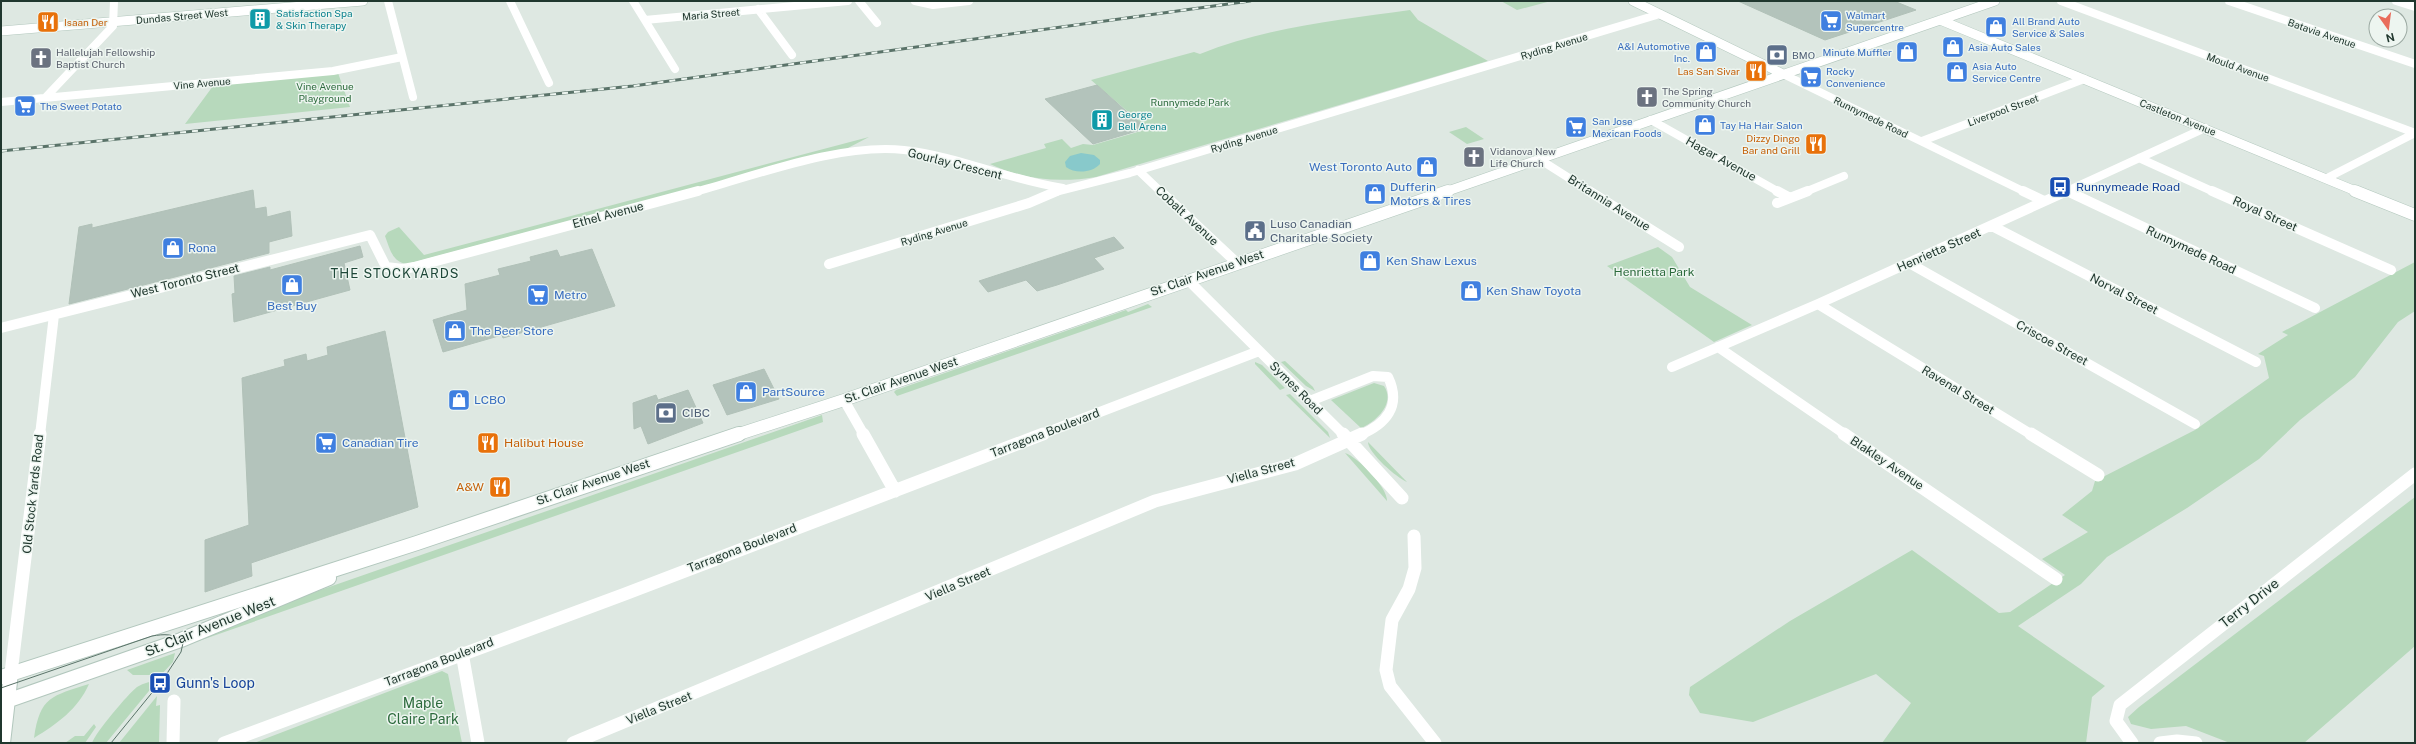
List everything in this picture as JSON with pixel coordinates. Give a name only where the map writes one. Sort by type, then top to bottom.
[{"type":"main road","name":"Dundas Street West","points":[[1,31],[310,3],[363,1]]},
{"type":"main road","name":"Runnymede Road","points":[[1633,1],[1783,74]]},
{"type":"main road","name":"St. Clair Avenue West","points":[[6,675],[203,610],[418,543],[670,455],[844,400],[1236,262],[1995,1]]},
{"type":"main road","name":"Castleton Avenue","points":[[1940,20],[2415,215]]},
{"type":"main road","name":"St. Clair Avenue West","points":[[5,702],[181,640],[244,612],[418,543]]},
{"type":"main road","points":[[3,743],[6,675]]},
{"type":"street","points":[[45,98],[113,26],[114,1]]},
{"type":"street","points":[[388,1],[413,97]]},
{"type":"street","points":[[510,1],[549,83]]},
{"type":"street","points":[[633,1],[674,69]]},
{"type":"street","name":"Maria Street","points":[[645,20],[848,1]]},
{"type":"street","points":[[859,1],[877,23]]},
{"type":"street","points":[[915,1],[933,5],[968,1]]},
{"type":"street","name":"Mould Avenue","points":[[2061,1],[2415,133]]},
{"type":"street","name":"Batavia Avenue","points":[[2229,1],[2415,64]]},
{"type":"street","points":[[2396,1],[2415,7]]},
{"type":"street","points":[[758,9],[792,55]]},
{"type":"street","name":"Ryding Avenue","points":[[829,264],[1029,204],[1063,188],[1081,186],[1138,170],[1660,14]]},
{"type":"street","name":"Vine Avenue","points":[[1,102],[333,71],[402,57]]},
{"type":"street","name":"Runnymede Road","points":[[1783,74],[2044,201]]},
{"type":"street","name":"Liverpool Street","points":[[1922,141],[1962,125],[1973,123],[2084,79]]},
{"type":"street","name":"Hagar Avenue","points":[[1651,120],[1790,198]]},
{"type":"street","name":"Henrietta Street","points":[[1672,367],[1818,304],[1992,226],[2205,128]]},
{"type":"street","points":[[2327,178],[2415,133]]},
{"type":"street","name":"Gourlay Crescent","points":[[823,157],[861,151],[904,150],[925,154],[1026,182],[1063,188]]},
{"type":"street","name":"Ethel Avenue","points":[[370,234],[382,262],[386,267],[414,267],[823,157]]},
{"type":"street","name":"Royal Street","points":[[2139,158],[2391,270]]},
{"type":"street","name":"Britannia Avenue","points":[[1539,159],[1679,247]]},
{"type":"street","name":"Cobalt Avenue","points":[[1138,170],[1236,262]]},
{"type":"street","points":[[1777,202],[1844,176]]},
{"type":"street","name":"Runnymede Road","points":[[2067,191],[2315,308]]},
{"type":"street","name":"Norval Street","points":[[1992,226],[2256,362]]},
{"type":"street","name":"West Toronto Street","points":[[1,328],[370,234]]},
{"type":"street","name":"Criscoe Street","points":[[1909,263],[2195,424]]},
{"type":"street","name":"Symes Road","points":[[1188,280],[1349,440],[1402,498]]},
{"type":"street","name":"Ravenal Street","points":[[1818,304],[2098,475]]},
{"type":"street","name":"Old Stock Yards Road","points":[[6,675],[54,315]]},
{"type":"street","name":"Blakley Avenue","points":[[1718,347],[2056,578]]},
{"type":"street","name":"Tarragona Boulevard","points":[[224,743],[462,653],[625,594],[1259,351]]},
{"type":"street","name":"Viella Street","points":[[573,743],[1155,501],[1193,488],[1288,466],[1378,426],[1387,418],[1393,395],[1388,377],[1373,376],[1310,401]]},
{"type":"street","points":[[844,400],[895,491]]},
{"type":"street","name":"Terry Drive","points":[[2132,743],[2116,721],[2115,712],[2120,705],[2415,474]]},
{"type":"street","points":[[1414,536],[1415,568],[1409,589],[1392,620],[1387,651],[1386,670],[1390,686],[1435,743]]},
{"type":"street","points":[[462,653],[478,743]]},
{"type":"street","points":[[173,743],[174,700]]},
{"type":"street","points":[[2160,743],[2177,741],[2196,743]]},
{"type":"green space","points":[[1501,1],[1551,1],[1517,10]]},
{"type":"green space","name":"Runnymede Park","points":[[1410,10],[1418,20],[1488,61],[1096,177],[1069,180],[1042,179],[1015,174],[990,164],[1046,148],[1044,144],[1062,139],[1071,148],[1083,144],[1093,145],[1148,129],[1091,80],[1194,52],[1200,54],[1251,37],[1277,31],[1330,21]]},
{"type":"green space","name":"Vine Avenue Playground","points":[[338,73],[350,107],[185,124],[213,86]]},
{"type":"green space","points":[[1466,127],[1484,139],[1467,144],[1449,132]]},
{"type":"green space","points":[[869,137],[846,149],[407,264],[398,261],[395,258],[390,250],[385,236],[388,232],[399,227],[424,255]]},
{"type":"green space","name":"Henrietta Park","points":[[1658,247],[1672,257],[1690,287],[1752,325],[1714,342],[1607,266]]},
{"type":"green space","points":[[2415,262],[2415,311],[2398,322],[2355,377],[2300,420],[2259,459],[2187,508],[2107,557],[2081,584],[2018,626],[2105,686],[2092,697],[2086,743],[1882,743],[1911,703],[1876,674],[1753,722],[1700,713],[1689,695],[1690,687],[1790,621],[1912,550],[1999,613],[2010,612],[2065,575],[2042,559],[2088,532],[2062,515],[2092,491],[2095,481],[2195,430],[2269,378],[2264,356],[2258,354],[2288,335],[2282,332]]},
{"type":"green space","points":[[1148,304],[1152,307],[897,396],[894,392],[896,390],[1126,310],[1128,312]]},
{"type":"green space","points":[[1285,361],[1313,387],[1315,391],[1306,386],[1281,362]]},
{"type":"green space","points":[[1255,362],[1262,365],[1285,388],[1280,390],[1255,364]]},
{"type":"green space","points":[[1374,383],[1384,386],[1387,393],[1386,406],[1378,417],[1361,428],[1331,400]]},
{"type":"green space","points":[[1290,394],[1328,432],[1330,438],[1286,395]]},
{"type":"green space","points":[[822,415],[823,422],[193,643],[289,601]]},
{"type":"green space","points":[[1368,442],[1407,482],[1402,480],[1378,458],[1369,447]]},
{"type":"green space","points":[[1345,453],[1357,460],[1378,481],[1386,495],[1387,501]]},
{"type":"green space","points":[[2415,497],[2415,646],[2304,743],[2230,743],[2186,726],[2151,729],[2131,724],[2128,717],[2139,707]]},
{"type":"green space","points":[[175,653],[173,662],[161,675],[133,675],[127,670]]},
{"type":"green space","name":"Maple Claire Park","points":[[442,671],[448,674],[462,743],[254,743]]},
{"type":"green space","points":[[158,680],[106,743],[92,743],[106,722],[137,687],[142,684]]},
{"type":"green space","points":[[89,684],[79,701],[66,715],[34,738],[40,714],[44,706],[50,700],[57,695]]},
{"type":"green space","points":[[157,696],[156,706],[160,705],[159,742],[119,743]]},
{"type":"green space","points":[[94,724],[96,727],[85,743],[65,743],[75,736],[84,736]]},
{"type":"water","points":[[1081,153],[1094,155],[1100,160],[1100,164],[1093,169],[1083,172],[1074,171],[1066,167],[1065,162],[1070,156]]},
{"type":"building","name":"Walmart Supercentre","points":[[1738,1],[1894,1],[1916,10],[1825,40]]},
{"type":"building","name":"George Bell Arena","points":[[1097,85],[1147,128],[1093,144],[1045,99]]},
{"type":"building","name":"Rona","points":[[253,190],[255,209],[266,207],[267,217],[290,211],[292,236],[269,242],[269,253],[69,304],[79,227],[92,224],[92,228]]},
{"type":"building","points":[[1114,237],[1124,248],[1094,258],[1104,269],[1057,285],[1037,291],[1026,280],[988,292],[979,281]]},
{"type":"building","name":"Best Buy","points":[[360,246],[363,257],[344,263],[350,290],[234,322],[232,294],[235,293],[234,276],[270,267],[270,270]]},
{"type":"building","name":"Metro","points":[[592,249],[615,306],[503,338],[502,335],[443,352],[433,320],[467,310],[465,284],[500,275],[498,269],[531,261],[530,257],[557,250],[560,257]]},
{"type":"building","name":"Canadian Tire","points":[[385,331],[418,507],[251,563],[252,576],[205,592],[205,540],[249,525],[242,378],[285,366],[284,360],[306,354],[307,361],[328,355],[327,347]]},
{"type":"building","name":"PartSource","points":[[764,369],[779,399],[727,415],[713,385]]},
{"type":"building","name":"CIBC","points":[[688,390],[703,423],[648,444],[641,426],[634,429],[633,403],[656,395],[658,400]]},
{"type":"tram line","points":[[1,688],[152,636],[165,635],[176,637],[183,643],[181,652],[164,678],[111,743]]},
{"type":"railway","points":[[1,151],[633,86],[1250,1]]},
{"type":"place","name":"Satisfaction Spa & Skin Therapy","points":[[260,19]]},
{"type":"place","name":"Walmart Supercentre","points":[[1831,21]]},
{"type":"place","name":"Isaan Der","points":[[48,22]]},
{"type":"place","name":"All Brand Auto Service & Sales","points":[[1996,27]]},
{"type":"place","name":"Asia Auto Sales","points":[[1953,47]]},
{"type":"place","name":"A&I Automotive Inc.","points":[[1706,52]]},
{"type":"place","name":"Minute Muffler","points":[[1907,52]]},
{"type":"place","name":"BMO","points":[[1777,55]]},
{"type":"place","name":"Hallelujah Fellowship Baptist Church","points":[[41,58]]},
{"type":"place","name":"Las San Sivar","points":[[1756,71]]},
{"type":"place","name":"Asia Auto Service Centre","points":[[1957,72]]},
{"type":"place","name":"Rocky Convenience","points":[[1811,77]]},
{"type":"place","name":"The Spring Community Church","points":[[1647,97]]},
{"type":"place","name":"The Sweet Potato","points":[[25,106]]},
{"type":"place","name":"George Bell Arena","points":[[1102,120]]},
{"type":"place","name":"Tay Ha Hair Salon","points":[[1705,125]]},
{"type":"place","name":"San Jose Mexican Foods","points":[[1576,127]]},
{"type":"place","name":"Dizzy Dingo Bar and Grill","points":[[1816,144]]},
{"type":"place","name":"Vidanova New Life Church","points":[[1474,157]]},
{"type":"place","name":"West Toronto Auto","points":[[1427,167]]},
{"type":"place","name":"Runnymeade Road","points":[[2060,187]]},
{"type":"place","name":"Dufferin Motors & Tires","points":[[1375,194]]},
{"type":"place","name":"Luso Canadian Charitable Society","points":[[1255,231]]},
{"type":"place","name":"Rona","points":[[173,248]]},
{"type":"place","name":"Ken Shaw Lexus","points":[[1370,261]]},
{"type":"place","name":"Best Buy","points":[[292,285]]},
{"type":"place","name":"Ken Shaw Toyota","points":[[1471,291]]},
{"type":"place","name":"Metro","points":[[538,295]]},
{"type":"place","name":"The Beer Store","points":[[455,331]]},
{"type":"place","name":"PartSource","points":[[746,392]]},
{"type":"place","name":"LCBO","points":[[459,400]]},
{"type":"place","name":"CIBC","points":[[666,413]]},
{"type":"place","name":"Canadian Tire","points":[[326,443]]},
{"type":"place","name":"Halibut House","points":[[488,443]]},
{"type":"place","name":"A&W","points":[[500,487]]},
{"type":"place","name":"Gunn's Loop","points":[[160,683]]},
{"type":"district","name":"THE STOCKYARDS","points":[[395,273]]}]
